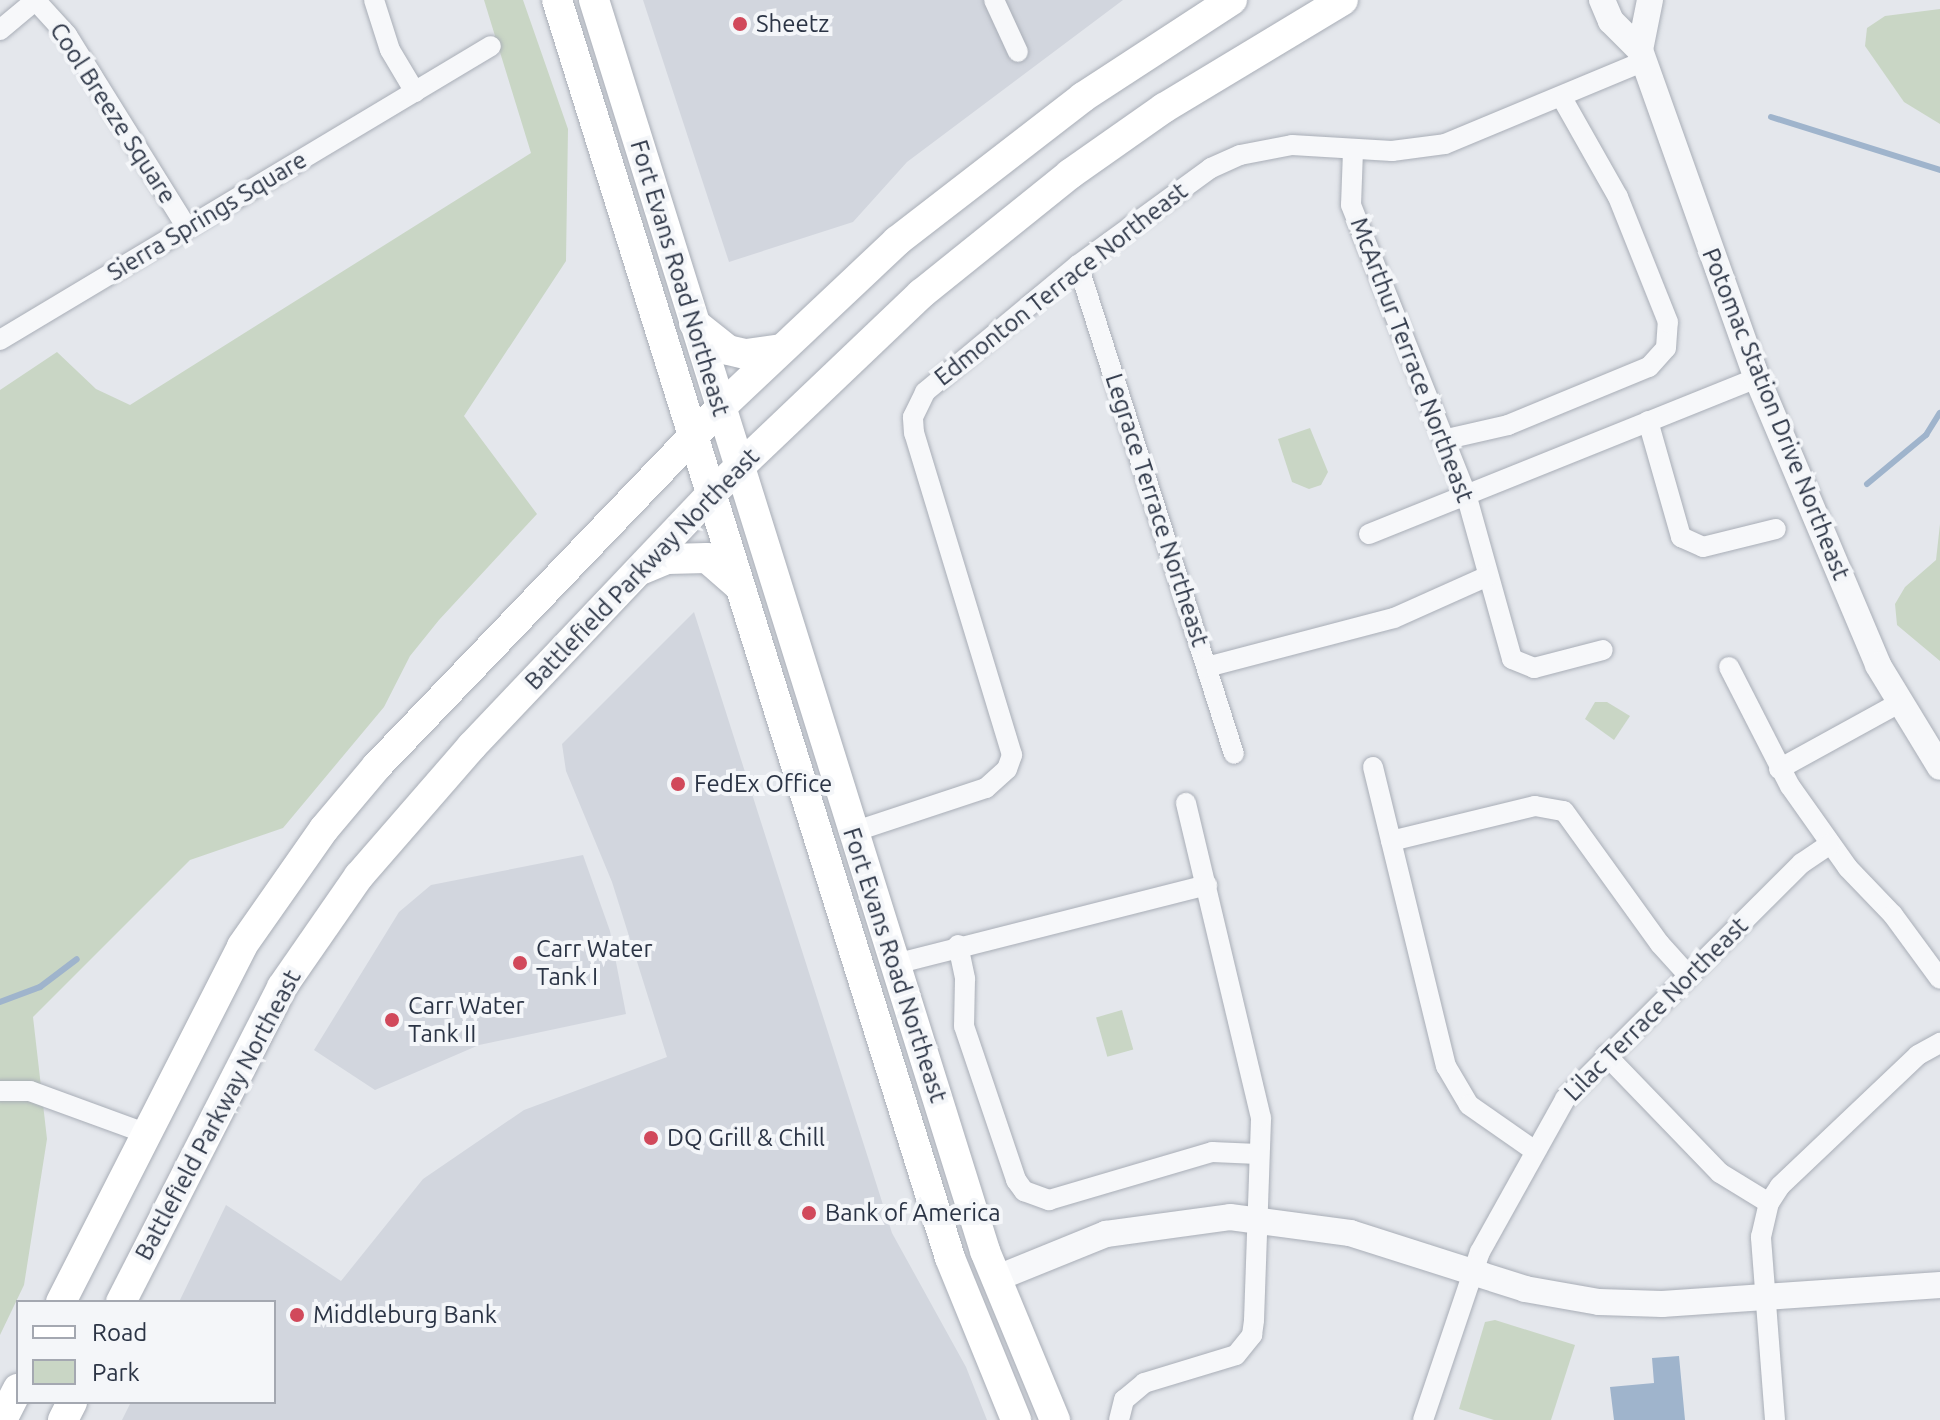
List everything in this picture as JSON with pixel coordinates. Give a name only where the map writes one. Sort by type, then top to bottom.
[{"type":"main road","name":"Fort Evans Road Northeast","points":[[557,0],[950,1258],[1016,1420]]},
{"type":"main road","name":"Fort Evans Road Northeast","points":[[594,0],[995,1279],[1055,1420]]},
{"type":"main road","points":[[62,1300],[242,946],[324,829],[377,766],[721,407],[897,241],[1083,97],[1232,0]]},
{"type":"main road","name":"Battlefield Parkway Northeast","points":[[122,1300],[249,1048],[338,903],[420,804],[712,493],[921,294],[1070,174],[1164,108],[1343,0]]},
{"type":"main road","points":[[694,323],[728,350],[746,354],[780,349]]},
{"type":"main road","points":[[641,569],[667,559],[707,558],[739,586]]},
{"type":"main road","points":[[2,1420],[16,1393]]},
{"type":"street","points":[[0,30],[36,0]]},
{"type":"street","name":"Cool Breeze Square","points":[[36,0],[67,35],[187,228]]},
{"type":"street","points":[[374,0],[390,50],[415,92]]},
{"type":"street","points":[[994,0],[1018,52]]},
{"type":"street","name":"Potomac Station Drive Northeast","points":[[1602,0],[1611,21],[1642,55],[1757,378],[1878,665],[1940,767]]},
{"type":"street","points":[[1642,55],[1650,0]]},
{"type":"street","name":"Sierra Springs Square","points":[[0,340],[491,46]]},
{"type":"street","name":"Edmonton Terrace Northeast","points":[[853,832],[986,788],[1007,769],[1012,742],[913,417],[925,392],[1078,265],[1211,168],[1240,155],[1292,145],[1353,151],[1445,144],[1562,98],[1642,55]]},
{"type":"street","points":[[1447,439],[1508,425],[1649,367],[1666,348],[1668,322],[1618,197],[1562,98]]},
{"type":"street","name":"McArthur Terrace Northeast","points":[[1353,151],[1351,205],[1447,439],[1466,494],[1505,646],[1521,667],[1603,650]]},
{"type":"street","name":"Legrace Terrace Northeast","points":[[1078,265],[1234,754]]},
{"type":"street","points":[[1369,534],[1757,378]]},
{"type":"street","points":[[1648,421],[1681,537],[1703,547],[1776,529]]},
{"type":"street","points":[[1207,667],[1394,618],[1488,576]]},
{"type":"street","points":[[1729,667],[1779,769],[1830,844],[1893,915],[1940,979]]},
{"type":"street","points":[[1779,769],[1899,703]]},
{"type":"street","points":[[1373,767],[1455,1085],[1487,1121],[1535,1151]]},
{"type":"street","points":[[1119,1420],[1124,1400],[1144,1383],[1217,1363],[1244,1348],[1254,1320],[1258,1154],[1256,1091],[1186,803]]},
{"type":"street","points":[[1391,841],[1535,806],[1564,811],[1660,944],[1688,975]]},
{"type":"street","name":"Lilac Terrace Northeast","points":[[1423,1420],[1473,1272],[1565,1099],[1802,863],[1830,844]]},
{"type":"street","points":[[895,964],[958,945],[1207,885]]},
{"type":"street","points":[[958,945],[965,979],[964,1026],[1016,1180],[1024,1191],[1049,1200],[1212,1152],[1258,1154]]},
{"type":"street","points":[[1775,1420],[1761,1237],[1769,1203],[1780,1186],[1918,1055],[1940,1043]]},
{"type":"street","points":[[1606,1055],[1720,1173],[1769,1203]]},
{"type":"street","points":[[0,1091],[30,1091],[145,1133]]},
{"type":"street","points":[[995,1279],[1080,1242],[1133,1227],[1197,1218],[1255,1218],[1350,1233],[1525,1289],[1599,1302],[1764,1297],[1940,1285]]},
{"type":"shaded area","points":[[643,0],[1123,0],[907,162],[853,222],[729,262]]},
{"type":"shaded area","points":[[694,612],[892,1233],[966,1367],[987,1420],[122,1420],[130,1404],[276,1404],[276,1300],[180,1300],[226,1205],[341,1281],[423,1179],[524,1110],[667,1057],[612,882],[566,771],[562,744]]},
{"type":"shaded area","points":[[583,855],[610,931],[626,1014],[479,1045],[375,1090],[314,1050],[399,912],[431,885]]},
{"type":"green space","points":[[484,0],[523,0],[568,129],[566,261],[464,416],[537,514],[439,620],[410,656],[384,707],[283,828],[190,860],[33,1017],[47,1139],[24,1285],[0,1335],[0,390],[57,352],[96,389],[130,405],[531,153]]},
{"type":"green space","points":[[1940,9],[1940,124],[1904,102],[1865,46],[1867,28],[1885,16]]},
{"type":"green space","points":[[1310,428],[1328,472],[1321,485],[1309,489],[1292,482],[1278,439]]},
{"type":"green space","points":[[1940,524],[1940,661],[1897,625],[1895,604],[1905,587],[1936,560]]},
{"type":"green space","points":[[1595,702],[1607,702],[1630,716],[1614,740],[1585,719]]},
{"type":"green space","points":[[1122,1010],[1133,1049],[1107,1057],[1096,1017]]},
{"type":"green space","points":[[1495,1320],[1575,1345],[1551,1420],[1494,1420],[1459,1409],[1485,1322]]},
{"type":"water","points":[[1679,1356],[1685,1420],[1614,1420],[1610,1387],[1654,1383],[1652,1358]]},
{"type":"waterway","points":[[1771,117],[1940,170]]},
{"type":"waterway","points":[[1867,484],[1926,435],[1940,413]]},
{"type":"waterway","points":[[0,1002],[40,987],[77,959]]},
{"type":"place","name":"Sheetz","points":[[740,24]]},
{"type":"place","name":"FedEx Office","points":[[678,784]]},
{"type":"place","name":"Carr Water Tank I","points":[[520,963]]},
{"type":"place","name":"Carr Water Tank II","points":[[392,1020]]},
{"type":"place","name":"DQ Grill & Chill","points":[[651,1138]]},
{"type":"place","name":"Bank of America","points":[[809,1213]]},
{"type":"place","name":"Middleburg Bank","points":[[297,1315]]}]
